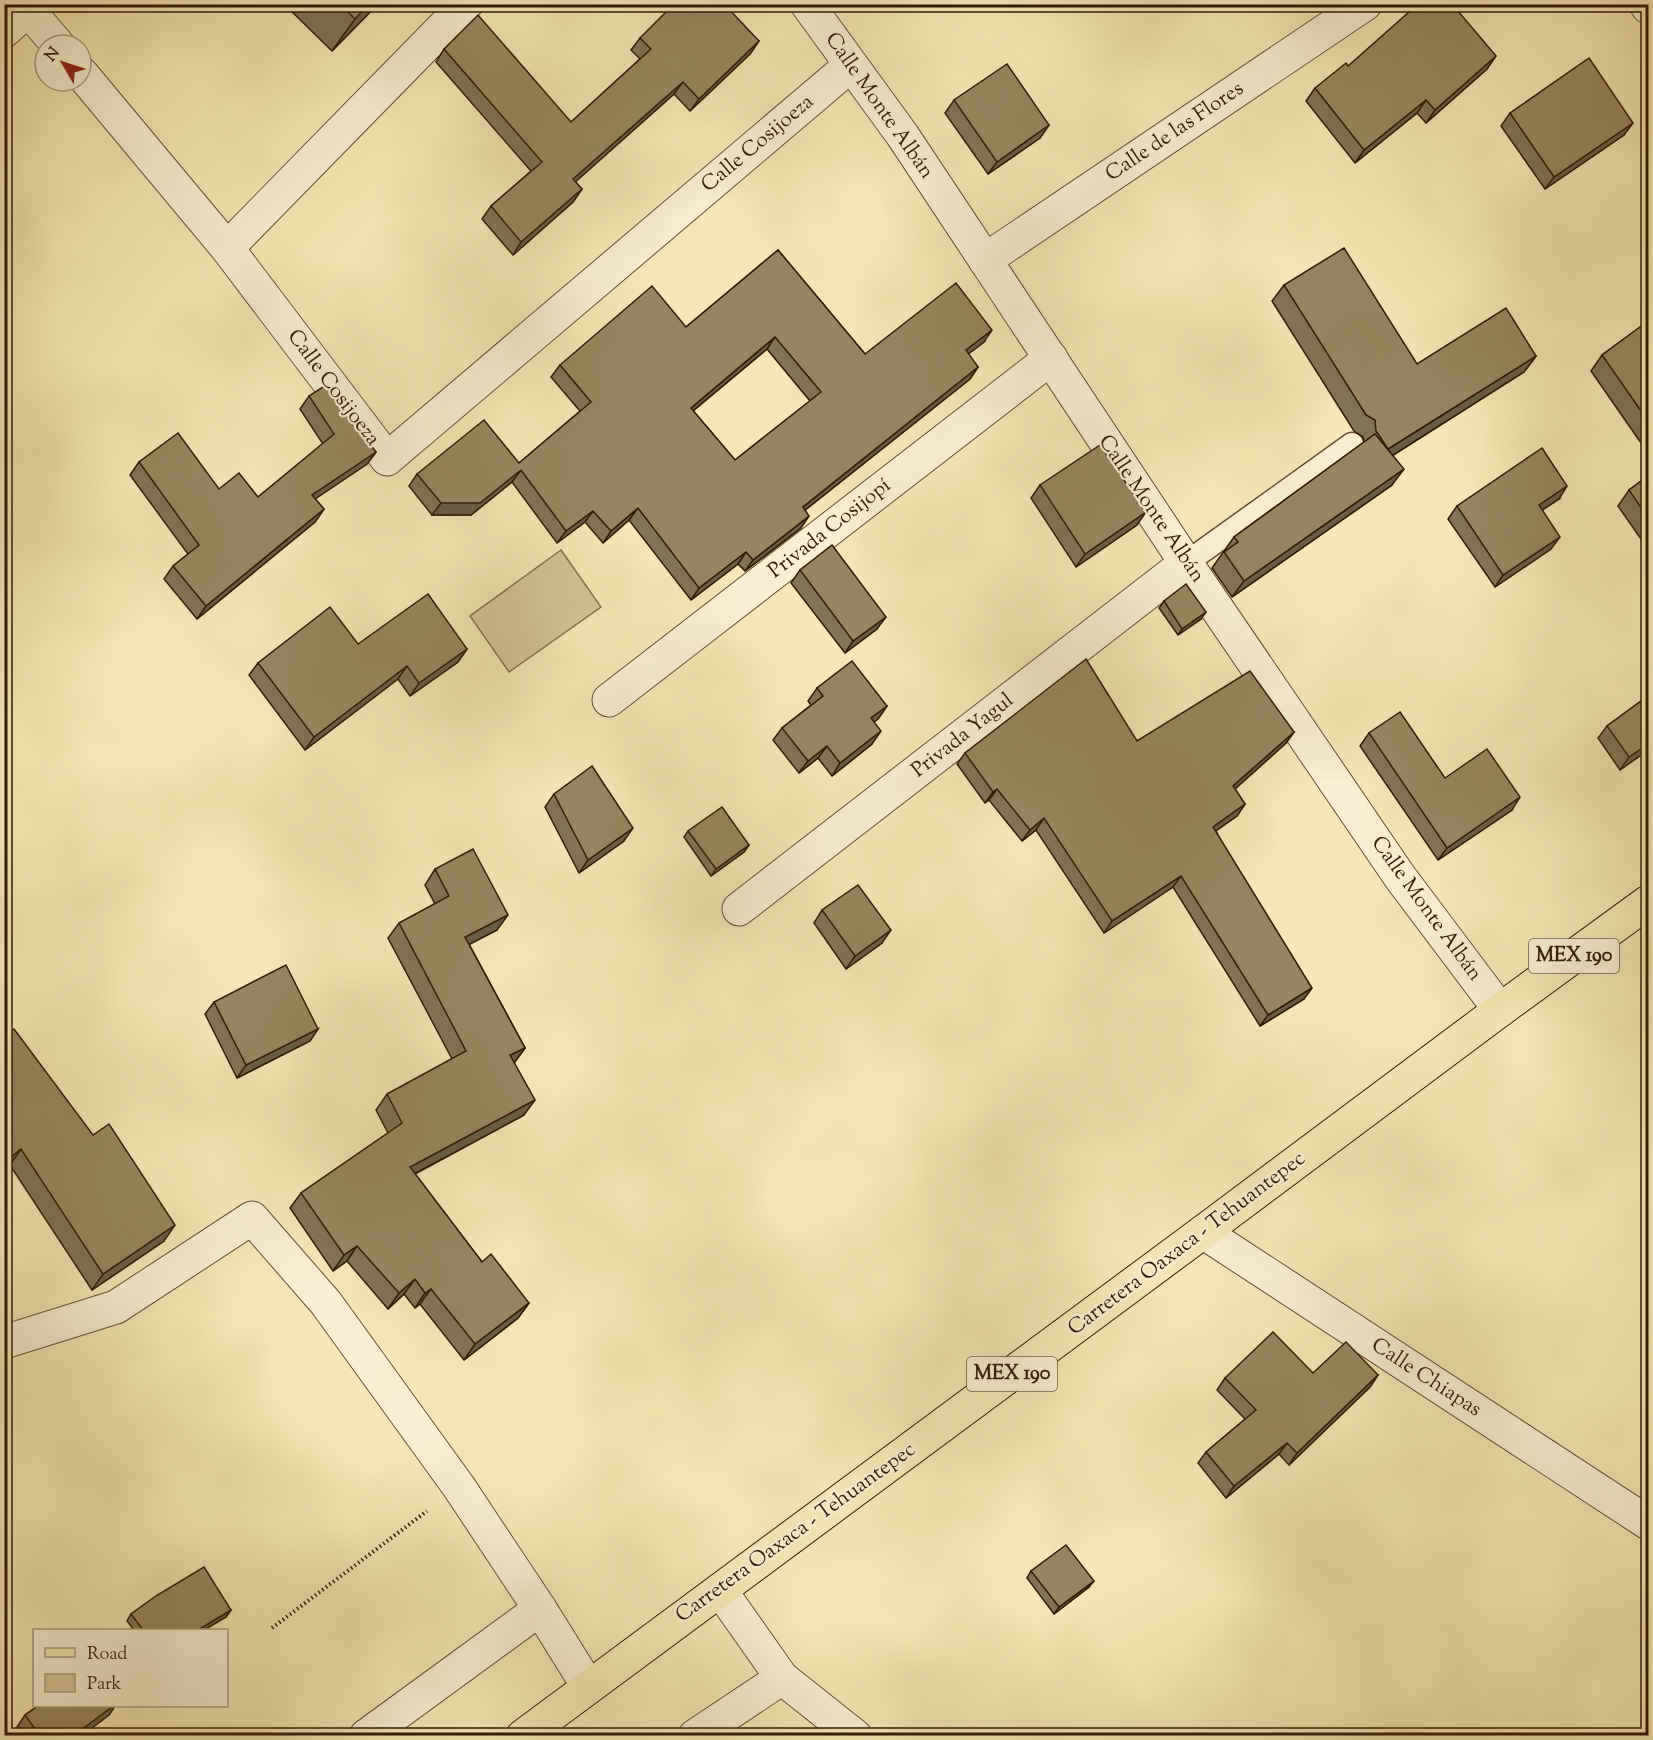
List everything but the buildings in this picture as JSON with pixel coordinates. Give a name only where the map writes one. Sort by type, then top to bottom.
[{"type":"main road","name":"Carretera Oaxaca - Tehuantepec","points":[[523,1736],[1648,902]]},
{"type":"street","points":[[93,87],[227,248],[466,4]]},
{"type":"street","name":"Calle de las Flores","points":[[985,260],[1365,4]]},
{"type":"street","name":"Calle Monte Albán","points":[[814,7],[851,65],[903,136],[1186,563],[1400,877],[1500,1010]]},
{"type":"street","points":[[4,31],[32,8],[50,33]]},
{"type":"street","name":"Calle Cosijoeza","points":[[227,248],[387,459],[851,65]]},
{"type":"street","name":"Privada Cosijopí","points":[[609,700],[1051,358]]},
{"type":"street","name":"Privada Yagul","points":[[739,909],[1186,563]]},
{"type":"street","points":[[4,1342],[116,1307],[252,1218],[326,1303],[459,1487],[588,1686]]},
{"type":"street","name":"Calle Chiapas","points":[[1203,1232],[1648,1523]]},
{"type":"street","points":[[720,1590],[782,1678],[855,1736]]},
{"type":"street","points":[[366,1736],[540,1609]]},
{"type":"street","points":[[695,1736],[727,1724],[782,1678]]},
{"type":"lane","points":[[1186,563],[1352,444]]},
{"type":"path","points":[[272,1628],[459,1487]]},
{"type":"green space","points":[[561,550],[601,607],[509,672],[470,616]]}]
